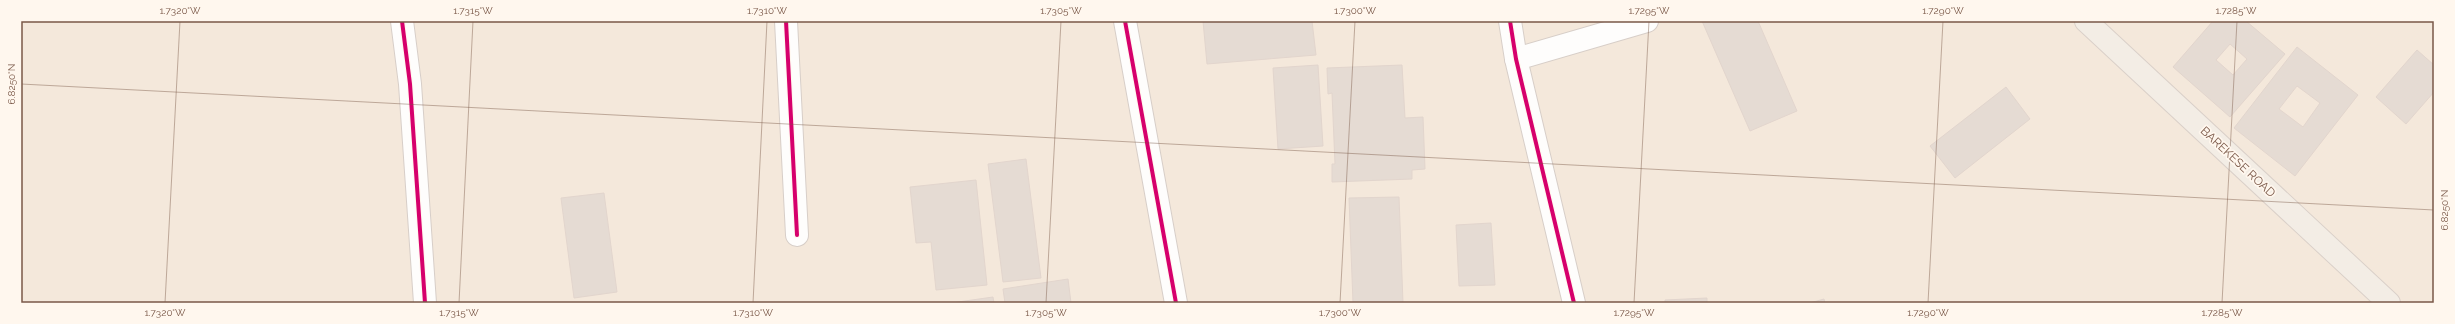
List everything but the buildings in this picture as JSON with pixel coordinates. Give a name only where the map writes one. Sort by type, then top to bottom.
[{"type":"main road","name":"BAREKESE ROAD","points":[[2086,21],[2389,303]]},
{"type":"street","points":[[402,21],[410,84],[425,303]]},
{"type":"street","points":[[786,21],[797,235]]},
{"type":"street","points":[[1125,21],[1176,303]]},
{"type":"street","points":[[1510,21],[1516,60],[1574,303]]},
{"type":"street","points":[[1516,60],[1647,21]]},
{"type":"shaded area","points":[[21,21],[2434,21],[2434,303],[21,303]]},
{"type":"cycle path","points":[[402,21],[410,84],[425,303]]},
{"type":"cycle path","points":[[786,21],[797,235]]},
{"type":"cycle path","points":[[1125,21],[1176,303]]},
{"type":"cycle path","points":[[1510,21],[1516,59],[1574,303]]}]
